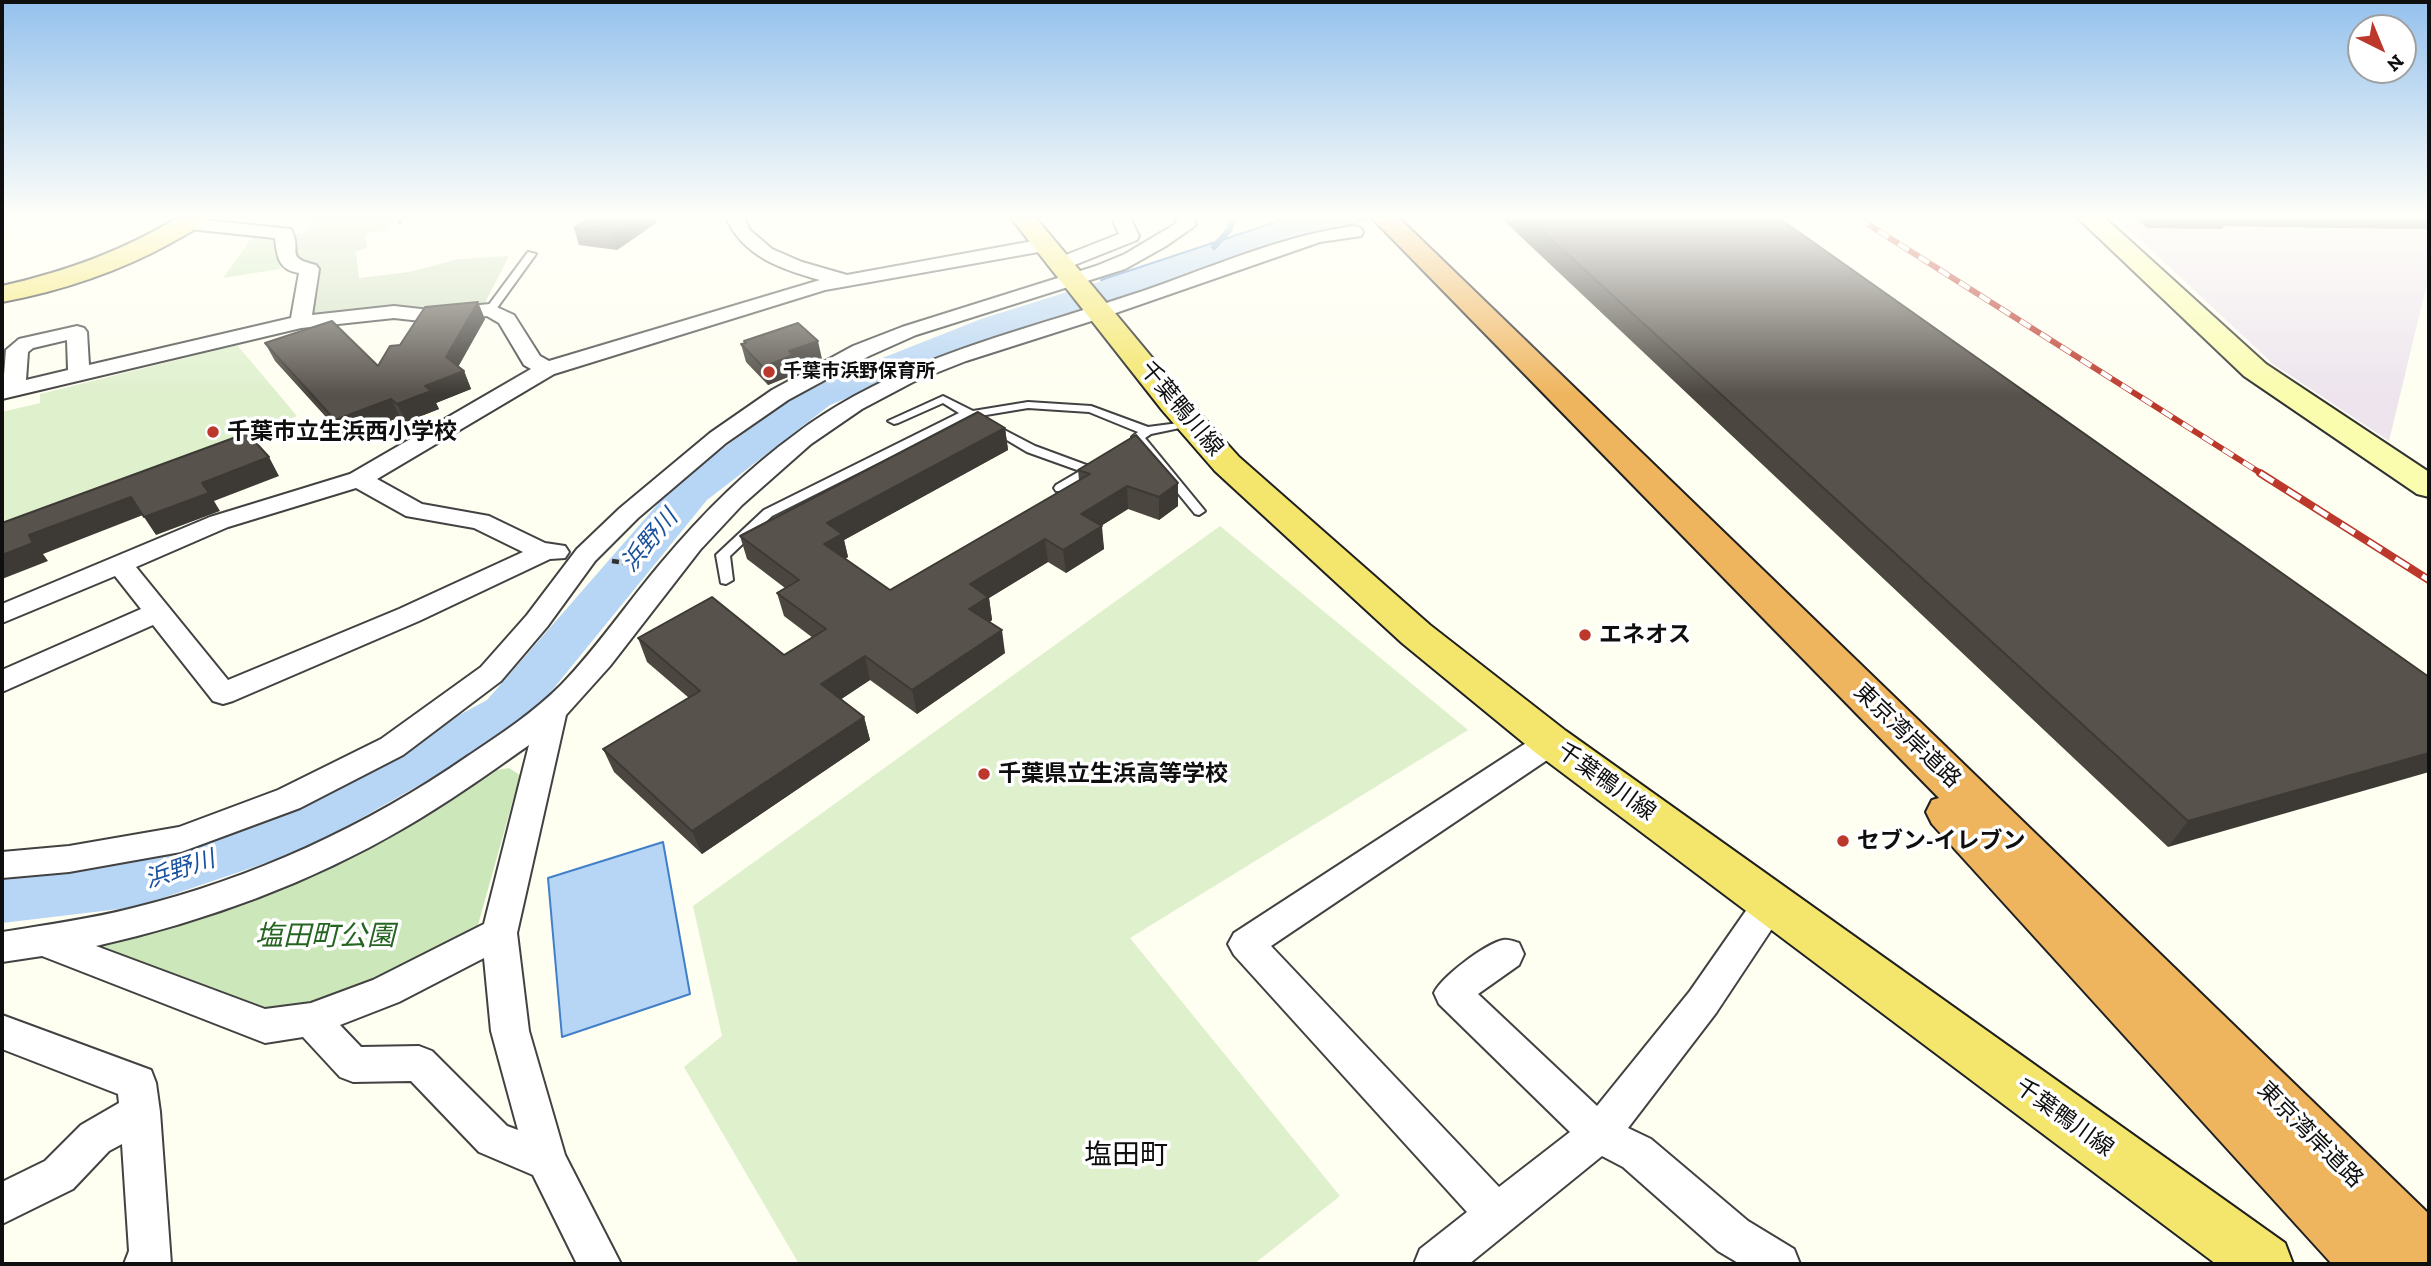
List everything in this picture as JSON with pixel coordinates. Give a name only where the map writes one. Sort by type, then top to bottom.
[{"type":"highway","name":"東京湾岸道路","points":[[1423,277],[1977,842],[2372,1264]]},
{"type":"highway","name":"東京湾岸道路","points":[[1426,277],[2429,1255]]},
{"type":"main road","points":[[2,294],[66,277]]},
{"type":"main road","name":"千葉鴨川線","points":[[1071,277],[1190,423],[1227,464],[1416,634],[1551,742],[2264,1264]]},
{"type":"street","points":[[301,322],[308,277]]},
{"type":"street","points":[[833,277],[844,280]]},
{"type":"street","points":[[2,614],[219,522],[359,479],[546,369],[844,280],[1009,277]]},
{"type":"street","points":[[2,865],[69,859],[181,839],[289,799],[392,747],[491,674],[597,558],[629,513],[718,438],[780,395],[861,351],[909,331],[1067,277]]},
{"type":"street","points":[[2,947],[46,942],[152,917],[255,884],[369,832],[464,777],[552,711],[607,652],[670,569],[722,509],[785,453],[854,404],[924,368],[1068,277]]},
{"type":"street","points":[[2155,277],[2255,370],[2429,487]]},
{"type":"street","points":[[79,374],[77,332],[26,342],[17,350],[8,390],[79,374],[301,322],[394,312],[430,316],[491,310],[507,318],[532,360],[546,369]]},
{"type":"street","points":[[359,479],[415,511],[480,521],[539,550],[597,558]]},
{"type":"street","points":[[120,564],[223,694],[409,615],[547,551]]},
{"type":"street","points":[[2,682],[158,612]]},
{"type":"street","points":[[552,711],[499,933],[510,1031],[547,1161],[600,1264]]},
{"type":"street","points":[[1497,1215],[1246,944],[1551,742]]},
{"type":"street","points":[[1435,1264],[1599,1134],[1703,1002],[1771,902]]},
{"type":"street","points":[[46,942],[265,1026],[311,1019],[386,991],[499,933]]},
{"type":"street","points":[[1506,954],[1452,993],[1599,1134],[1637,1153],[1733,1236],[1779,1264]]},
{"type":"street","points":[[311,1019],[353,1065],[419,1063],[494,1139],[547,1161]]},
{"type":"street","points":[[2,1032],[137,1083],[151,1261],[145,1264]]},
{"type":"street","points":[[2,1204],[60,1175],[95,1138],[140,1112]]},
{"type":"lane","points":[[491,310],[515,277]]},
{"type":"lane","points":[[894,421],[943,399],[1031,449],[1090,470]]},
{"type":"lane","points":[[726,580],[723,555],[768,513],[970,414],[1028,405],[1091,409],[1138,437],[1199,510]]},
{"type":"lane","points":[[1138,437],[1190,423]]},
{"type":"lane","points":[[1060,488],[1110,457]]},
{"type":"path","points":[[597,558],[670,569]]},
{"type":"shaded area","points":[[2180,277],[2428,277],[2389,441],[2273,364]]},
{"type":"green space","points":[[317,277],[498,277],[484,305],[436,312],[311,315]]},
{"type":"green space","points":[[237,345],[297,416],[2,523],[2,412],[40,403],[40,394]]},
{"type":"green space","points":[[1220,526],[1468,730],[1130,938],[1340,1196],[1254,1264],[799,1264],[684,1067],[722,1036],[693,906]]},
{"type":"green space","name":"塩田町公園","points":[[509,768],[520,775],[476,932],[346,1002],[273,1019],[78,945],[490,771]]},
{"type":"water","points":[[1110,277],[1196,277],[1120,303],[1101,280]]},
{"type":"water","points":[[663,842],[690,994],[562,1037],[548,878]]},
{"type":"building","points":[[1593,277],[1863,277],[2429,677],[2429,753],[2188,821]]},
{"type":"building","points":[[478,302],[446,357],[464,371],[425,386],[431,391],[397,404],[391,399],[335,420],[265,343],[332,321],[378,366],[390,346],[400,345],[425,307]]},
{"type":"building","points":[[798,323],[818,341],[789,351],[793,355],[763,367],[741,344],[746,343],[744,341]]},
{"type":"building","points":[[978,412],[1005,428],[827,523],[842,534],[824,544],[890,590],[1090,474],[1078,470],[1136,435],[1178,483],[1159,497],[1127,486],[1081,514],[1102,526],[1063,550],[1045,539],[970,584],[988,597],[969,609],[1002,630],[912,690],[865,656],[821,684],[864,717],[692,831],[603,749],[700,691],[638,638],[712,597],[784,655],[826,629],[777,593],[799,580],[740,536]]},
{"type":"building","points":[[247,433],[269,457],[202,483],[209,493],[144,517],[131,497],[29,535],[33,543],[2,555],[2,523]]},
{"type":"waterway","name":"浜野川","points":[[2,899],[136,884],[287,834],[505,713],[692,491],[817,397],[993,326],[1147,277]]},
{"type":"railway","points":[[1951,277],[2262,474]]},
{"type":"railway","points":[[2260,473],[2429,580]]},
{"type":"place","name":"千葉市浜野保育所","points":[[769,372]]},
{"type":"place","name":"千葉市立生浜西小学校","points":[[213,432]]},
{"type":"place","name":"エネオス","points":[[1585,635]]},
{"type":"place","name":"千葉県立生浜高等学校","points":[[984,774]]},
{"type":"place","name":"セブン-イレブン","points":[[1843,841]]},
{"type":"district","name":"塩田町","points":[[1126,1156]]}]
